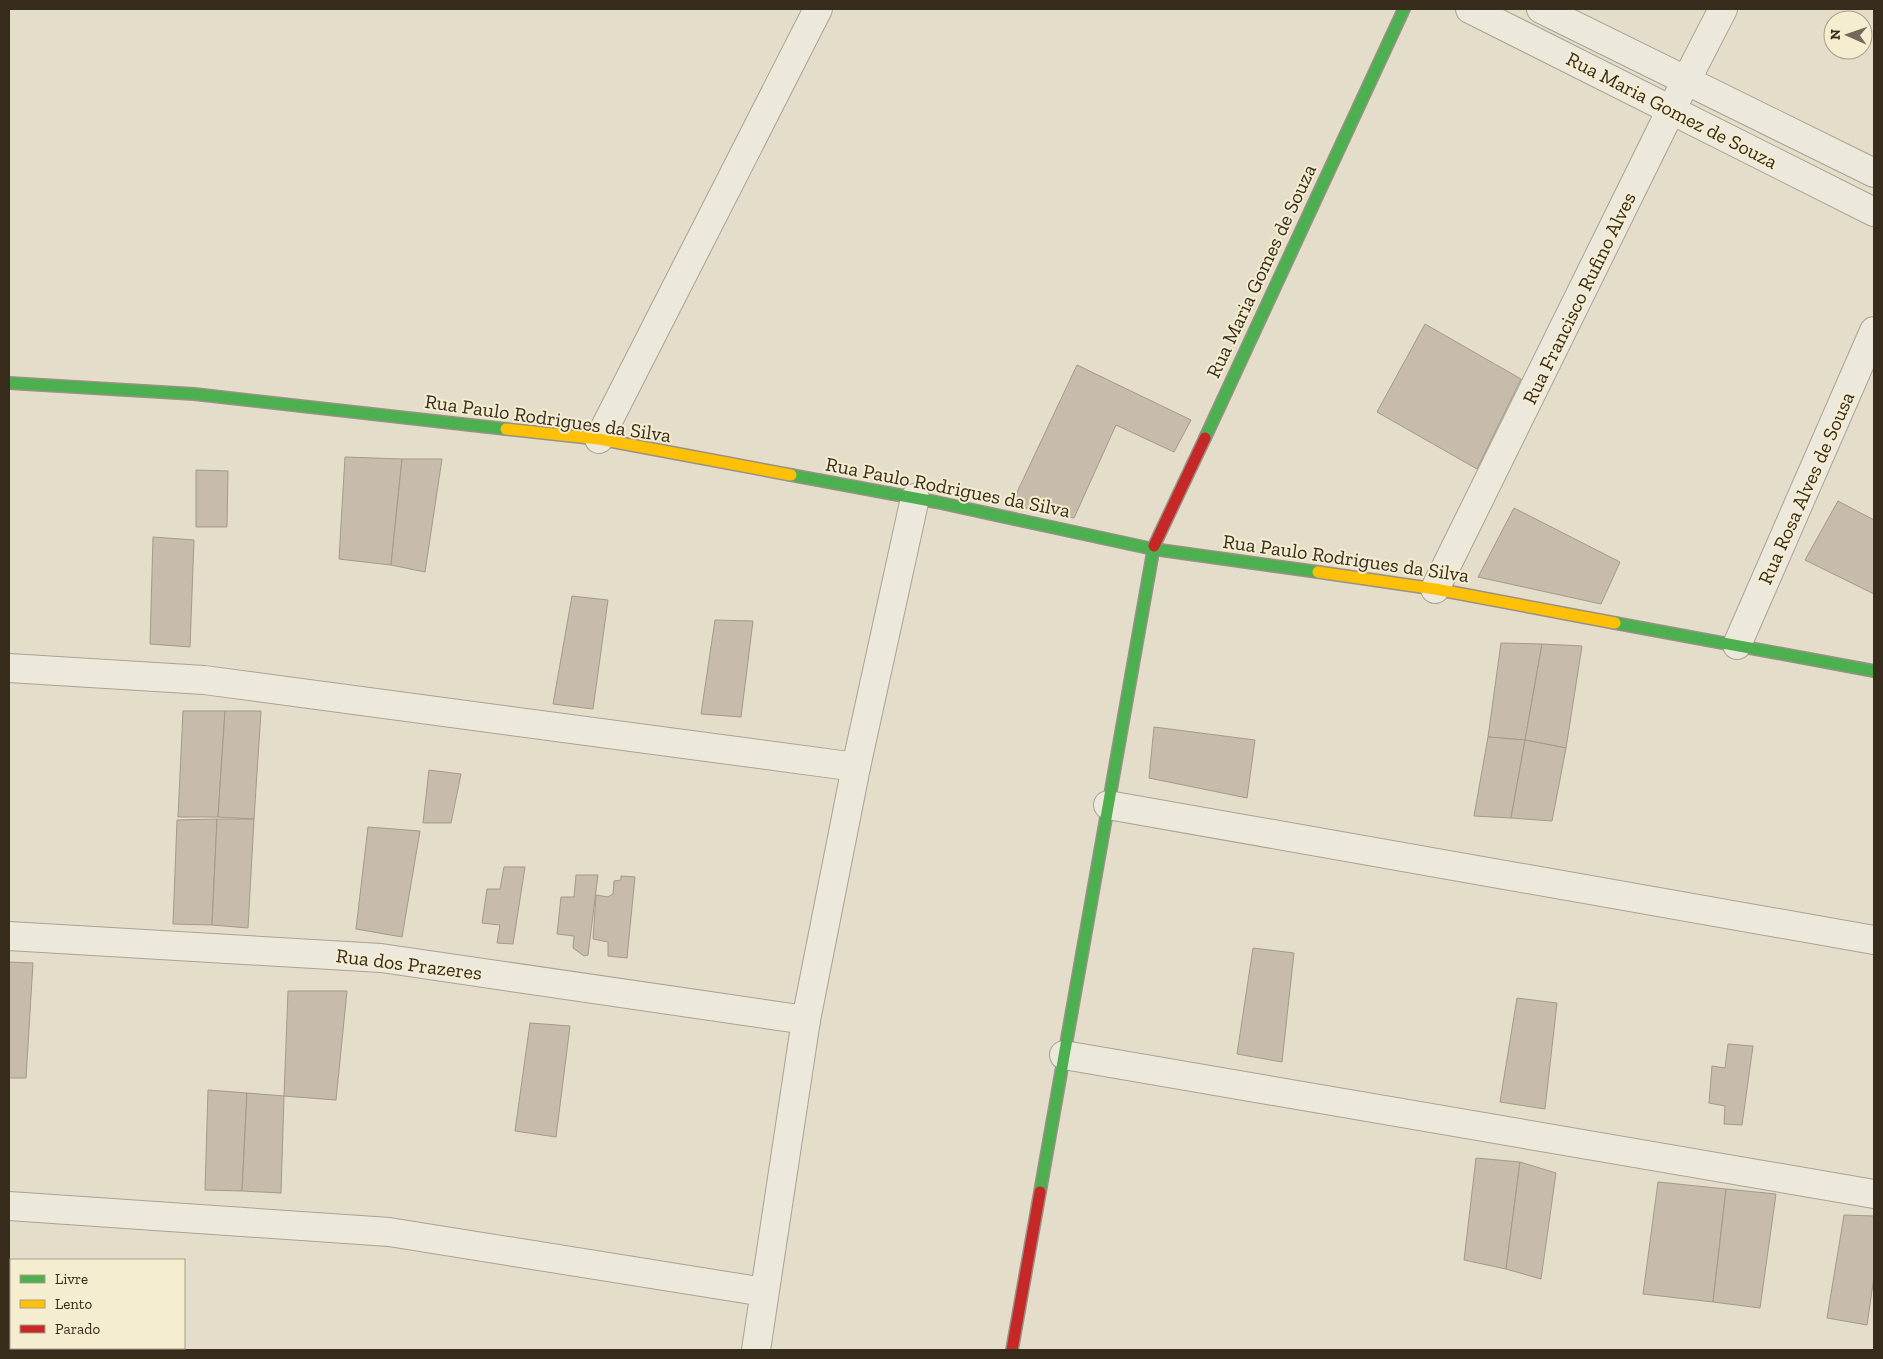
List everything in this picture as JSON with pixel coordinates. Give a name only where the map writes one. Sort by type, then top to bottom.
[{"type":"street","points":[[598,439],[818,9]]},
{"type":"street","name":"Rua Maria Gomes de Souza","points":[[1012,1350],[1153,549],[1404,9]]},
{"type":"street","name":"Rua Maria Gomez de Souza","points":[[1470,9],[1874,212]]},
{"type":"street","name":"Rua Maria Gomez de Souza","points":[[1541,9],[1874,173]]},
{"type":"street","name":"Rua Francisco Rufino Alves","points":[[1435,588],[1723,9]]},
{"type":"street","name":"Rua Rosa Alves de Sousa","points":[[1737,645],[1874,331]]},
{"type":"street","name":"Rua Paulo Rodrigues da Silva","points":[[9,383],[194,394],[598,439],[915,498],[1153,549],[1435,588],[1874,672]]},
{"type":"street","points":[[756,1350],[806,1020],[856,767],[915,498]]},
{"type":"street","points":[[9,668],[204,680],[856,767]]},
{"type":"street","points":[[1108,805],[1874,940]]},
{"type":"street","name":"Rua dos Prazeres","points":[[9,936],[381,958],[806,1020]]},
{"type":"street","points":[[1064,1055],[1874,1194]]},
{"type":"street","points":[[9,1206],[389,1232],[764,1292]]},
{"type":"building","points":[[1425,324],[1521,379],[1477,469],[1377,412]]},
{"type":"building","points":[[1077,365],[1191,420],[1174,452],[1116,425],[1074,518],[1011,505]]},
{"type":"building","points":[[345,457],[402,459],[391,565],[339,559]]},
{"type":"building","points":[[402,459],[442,459],[425,572],[391,565]]},
{"type":"building","points":[[196,470],[228,471],[227,527],[196,527]]},
{"type":"building","points":[[1838,501],[1874,520],[1874,594],[1805,560]]},
{"type":"building","points":[[1514,508],[1620,562],[1601,604],[1478,577]]},
{"type":"building","points":[[153,537],[194,540],[190,647],[150,644]]},
{"type":"building","points":[[572,596],[608,600],[593,709],[553,704]]},
{"type":"building","points":[[715,620],[753,621],[741,717],[701,714]]},
{"type":"building","points":[[1501,643],[1542,644],[1525,740],[1488,737]]},
{"type":"building","points":[[1542,644],[1582,646],[1566,748],[1525,740]]},
{"type":"building","points":[[183,711],[225,711],[218,817],[178,817]]},
{"type":"building","points":[[225,711],[261,711],[254,819],[218,817]]},
{"type":"building","points":[[1154,727],[1255,740],[1247,798],[1149,778]]},
{"type":"building","points":[[1488,737],[1525,740],[1511,818],[1474,816]]},
{"type":"building","points":[[1525,740],[1566,748],[1552,821],[1511,818]]},
{"type":"building","points":[[429,770],[461,774],[451,823],[423,823]]},
{"type":"building","points":[[217,819],[212,925],[173,924],[177,820]]},
{"type":"building","points":[[217,819],[254,819],[248,928],[212,925]]},
{"type":"building","points":[[368,827],[420,831],[402,937],[356,929]]},
{"type":"building","points":[[504,867],[525,867],[513,944],[497,943],[500,925],[482,923],[487,889],[500,889]]},
{"type":"building","points":[[576,875],[598,875],[588,955],[584,956],[573,948],[574,936],[557,934],[561,897],[574,897]]},
{"type":"building","points":[[621,876],[635,877],[627,958],[608,956],[608,942],[593,939],[596,895],[608,897],[613,894],[614,881],[621,880]]},
{"type":"building","points":[[1253,948],[1294,953],[1282,1062],[1237,1054]]},
{"type":"building","points":[[9,962],[33,963],[26,1078],[9,1078]]},
{"type":"building","points":[[288,991],[347,991],[336,1100],[284,1096]]},
{"type":"building","points":[[1517,998],[1557,1003],[1545,1109],[1500,1102]]},
{"type":"building","points":[[530,1023],[570,1026],[556,1137],[515,1131]]},
{"type":"building","points":[[1728,1044],[1753,1046],[1742,1125],[1724,1124],[1725,1106],[1709,1103],[1712,1066],[1725,1068]]},
{"type":"building","points":[[208,1090],[247,1093],[242,1191],[205,1190]]},
{"type":"building","points":[[247,1093],[284,1096],[281,1193],[242,1191]]},
{"type":"building","points":[[1476,1158],[1520,1162],[1506,1269],[1464,1260]]},
{"type":"building","points":[[1520,1162],[1556,1173],[1541,1279],[1506,1269]]},
{"type":"building","points":[[1658,1182],[1726,1189],[1713,1302],[1643,1294]]},
{"type":"building","points":[[1726,1189],[1776,1194],[1760,1308],[1713,1302]]},
{"type":"building","points":[[1844,1215],[1874,1216],[1874,1277],[1867,1325],[1827,1318]]},
{"type":"traffic: fast","points":[[1205,438],[1404,9]]},
{"type":"traffic: fast","points":[[9,383],[194,394],[506,429]]},
{"type":"traffic: fast","points":[[791,475],[936,502],[1153,549],[1318,572]]},
{"type":"traffic: fast","points":[[1040,1192],[1154,546]]},
{"type":"traffic: fast","points":[[1615,623],[1874,671]]},
{"type":"traffic: slow","points":[[506,429],[599,439],[791,475]]},
{"type":"traffic: slow","points":[[1318,572],[1435,589],[1615,623]]},
{"type":"traffic: jam","points":[[1154,546],[1205,438]]},
{"type":"traffic: jam","points":[[1012,1350],[1040,1192]]}]
